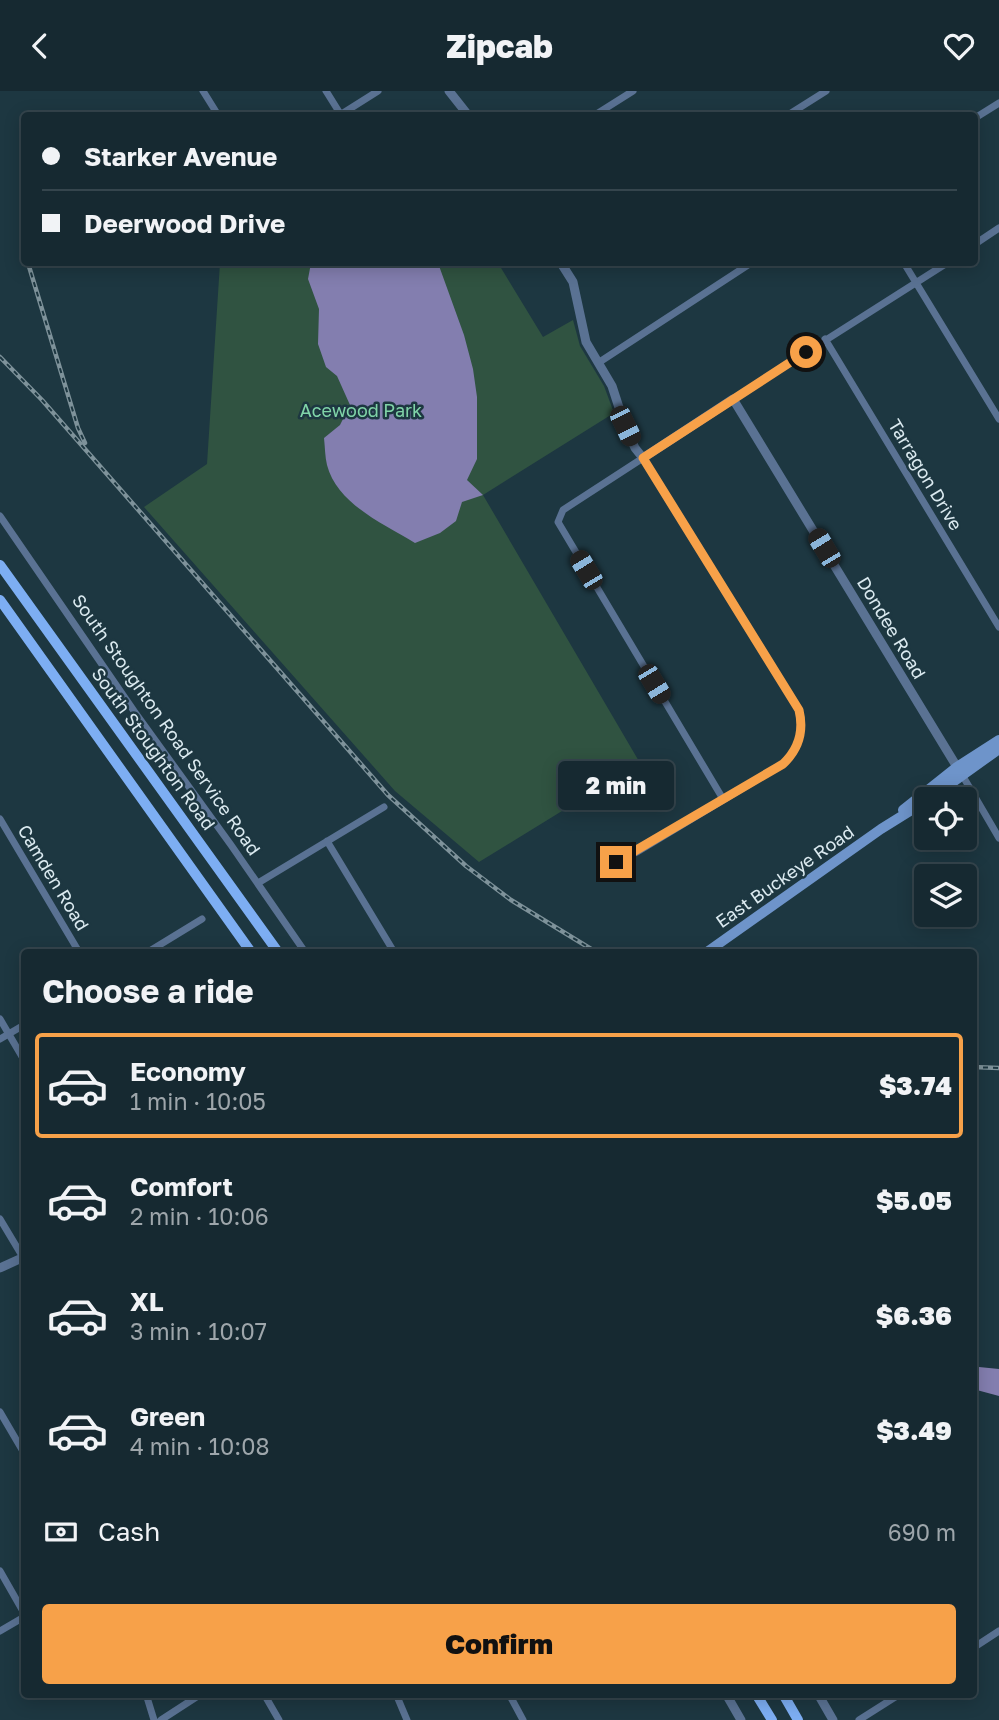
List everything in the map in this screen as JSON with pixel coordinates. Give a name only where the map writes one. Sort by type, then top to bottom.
[{"type":"main road","name":"South Stoughton Road","points":[[0,565],[276,949]]},
{"type":"main road","name":"South Stoughton Road","points":[[0,600],[249,949]]},
{"type":"main road","name":"East Buckeye Road","points":[[711,949],[881,829],[999,740]]},
{"type":"main road","name":"East Buckeye Road","points":[[941,787],[959,771],[999,749]]},
{"type":"main road","name":"East Buckeye Road","points":[[881,829],[914,808]]},
{"type":"main road","points":[[758,1698],[772,1720]]},
{"type":"main road","points":[[785,1698],[798,1720]]},
{"type":"street","points":[[203,91],[216,112]]},
{"type":"street","points":[[326,91],[338,112]]},
{"type":"street","points":[[345,112],[378,91]]},
{"type":"street","points":[[450,91],[466,112]]},
{"type":"street","points":[[458,91],[467,112]]},
{"type":"street","points":[[600,112],[633,91]]},
{"type":"street","points":[[793,112],[826,91]]},
{"type":"street","points":[[978,116],[999,103]]},
{"type":"street","points":[[978,242],[999,228]]},
{"type":"street","points":[[563,266],[573,282],[586,342],[612,386],[635,448],[800,715],[800,739],[788,760],[637,852],[602,867]]},
{"type":"street","points":[[598,363],[746,266]]},
{"type":"street","points":[[906,266],[999,419]]},
{"type":"street","points":[[723,799],[558,522],[563,510],[942,266]]},
{"type":"street","name":"Tarragon Drive","points":[[825,339],[999,627]]},
{"type":"street","name":"Dondee Road","points":[[733,399],[999,838]]},
{"type":"street","name":"South Stoughton Road Service Road","points":[[0,516],[303,949]]},
{"type":"street","points":[[258,883],[384,807]]},
{"type":"street","name":"Camden Road","points":[[0,819],[77,949]]},
{"type":"street","points":[[327,841],[392,949]]},
{"type":"street","points":[[153,949],[202,919]]},
{"type":"street","points":[[0,1019],[21,1055]]},
{"type":"street","points":[[0,1039],[21,1027]]},
{"type":"street","points":[[0,1219],[21,1253]]},
{"type":"street","points":[[0,1268],[21,1259]]},
{"type":"street","points":[[0,1412],[21,1448]]},
{"type":"street","points":[[0,1571],[21,1610]]},
{"type":"street","points":[[0,1631],[21,1617]]},
{"type":"street","points":[[977,1645],[999,1631]]},
{"type":"street","points":[[147,1698],[154,1720]]},
{"type":"street","points":[[161,1720],[195,1698]]},
{"type":"street","points":[[266,1698],[279,1720]]},
{"type":"street","points":[[398,1698],[407,1720]]},
{"type":"street","points":[[511,1698],[523,1720]]},
{"type":"street","points":[[728,1698],[741,1720]]},
{"type":"street","points":[[820,1698],[833,1720]]},
{"type":"street","points":[[859,1720],[895,1698]]},
{"type":"green space","name":"Acewood Park","points":[[220,266],[500,266],[543,337],[573,320],[580,346],[604,386],[614,413],[483,495],[640,763],[479,862],[395,791],[144,507],[207,464]]},
{"type":"shaded area","points":[[310,266],[439,266],[473,369],[477,397],[477,459],[467,480],[483,495],[462,502],[456,521],[440,533],[415,543],[351,502],[332,479],[326,462],[324,438],[340,425],[350,405],[337,376],[326,367],[318,344],[319,309],[308,279]]},
{"type":"shaded area","points":[[977,1367],[999,1369],[999,1396],[977,1390]]},
{"type":"railway","points":[[29,266],[78,428],[85,443]]},
{"type":"railway","points":[[0,357],[42,400],[388,795],[466,866],[511,900],[591,949]]},
{"type":"railway","points":[[977,1067],[999,1068]]},
{"type":"route","points":[[616,862],[783,764],[792,755],[800,739],[802,727],[799,710],[643,458],[806,352]]}]
